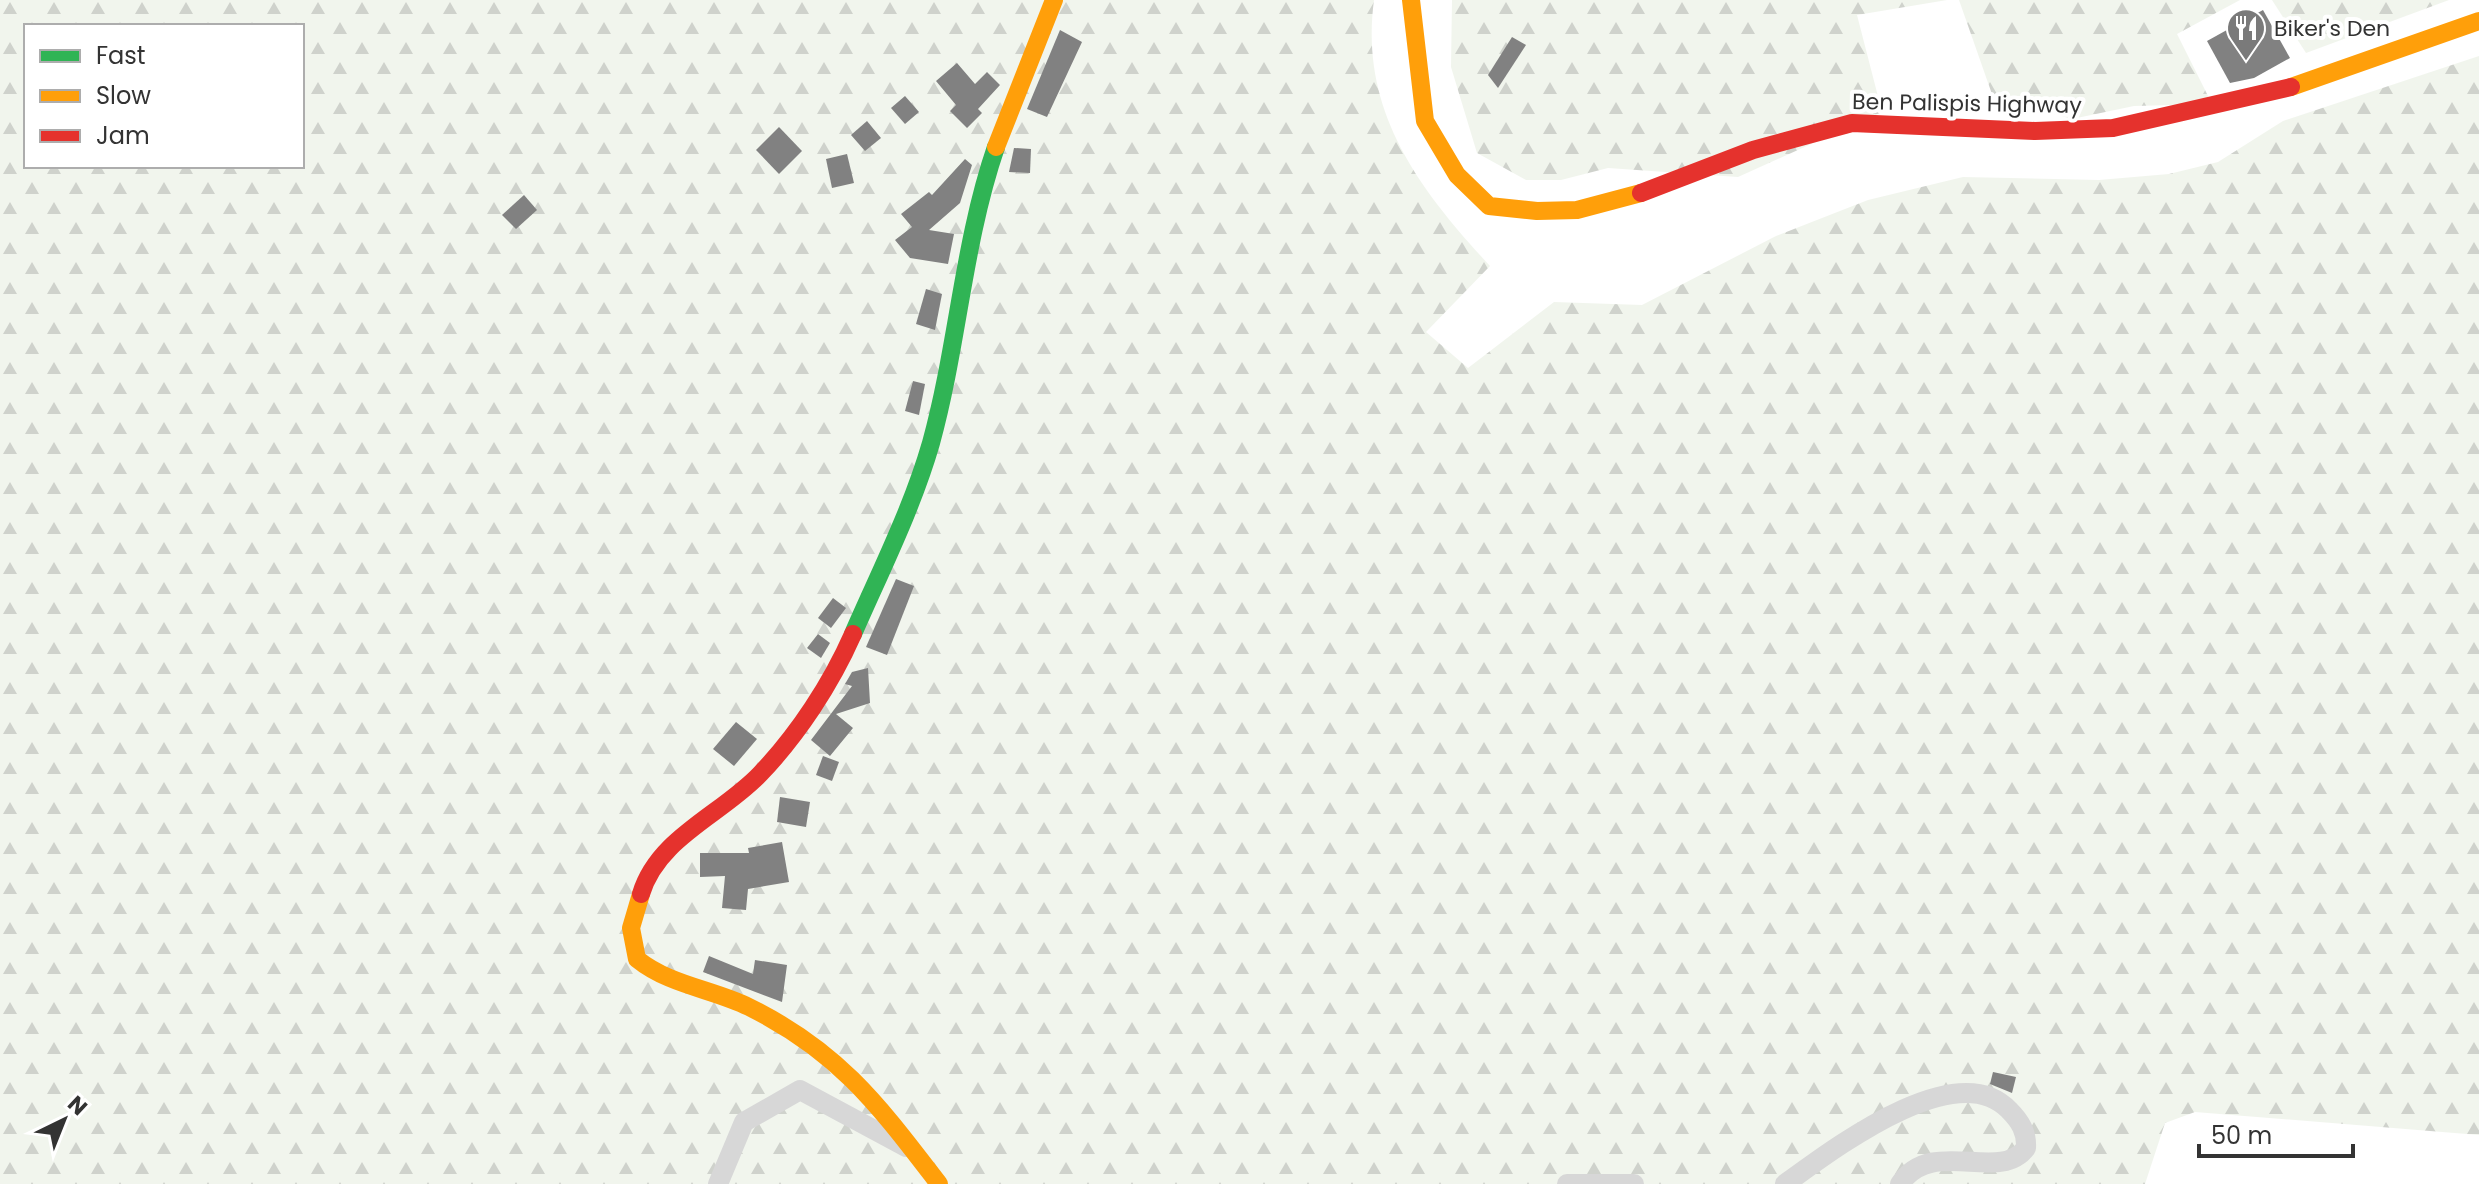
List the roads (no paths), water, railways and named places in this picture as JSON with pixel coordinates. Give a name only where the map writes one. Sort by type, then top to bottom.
[{"type":"street","points":[[939,1184],[849,1074],[826,1053],[805,1038],[723,996],[658,976],[637,959],[631,928],[640,890],[658,861],[777,756],[825,688],[846,650],[925,465],[978,199],[1012,101],[1054,0]]},
{"type":"street","name":"Ben Palispis Highway","points":[[1411,0],[1425,121],[1457,175],[1489,206],[1537,211],[1577,210],[1621,201],[1753,150],[1852,123],[2035,131],[2113,128],[2274,93],[2479,21]]},
{"type":"street","points":[[718,1184],[744,1122],[800,1090],[913,1151]]},
{"type":"street","points":[[1785,1184],[1885,1117],[1952,1095],[1982,1092],[1992,1095],[2023,1127],[2026,1148],[2009,1166],[1998,1169],[1943,1162],[1922,1165],[1900,1184]]},
{"type":"street","points":[[1567,1184],[1634,1184]]},
{"type":"place","name":"Biker's Den","points":[[2246,62]]}]
